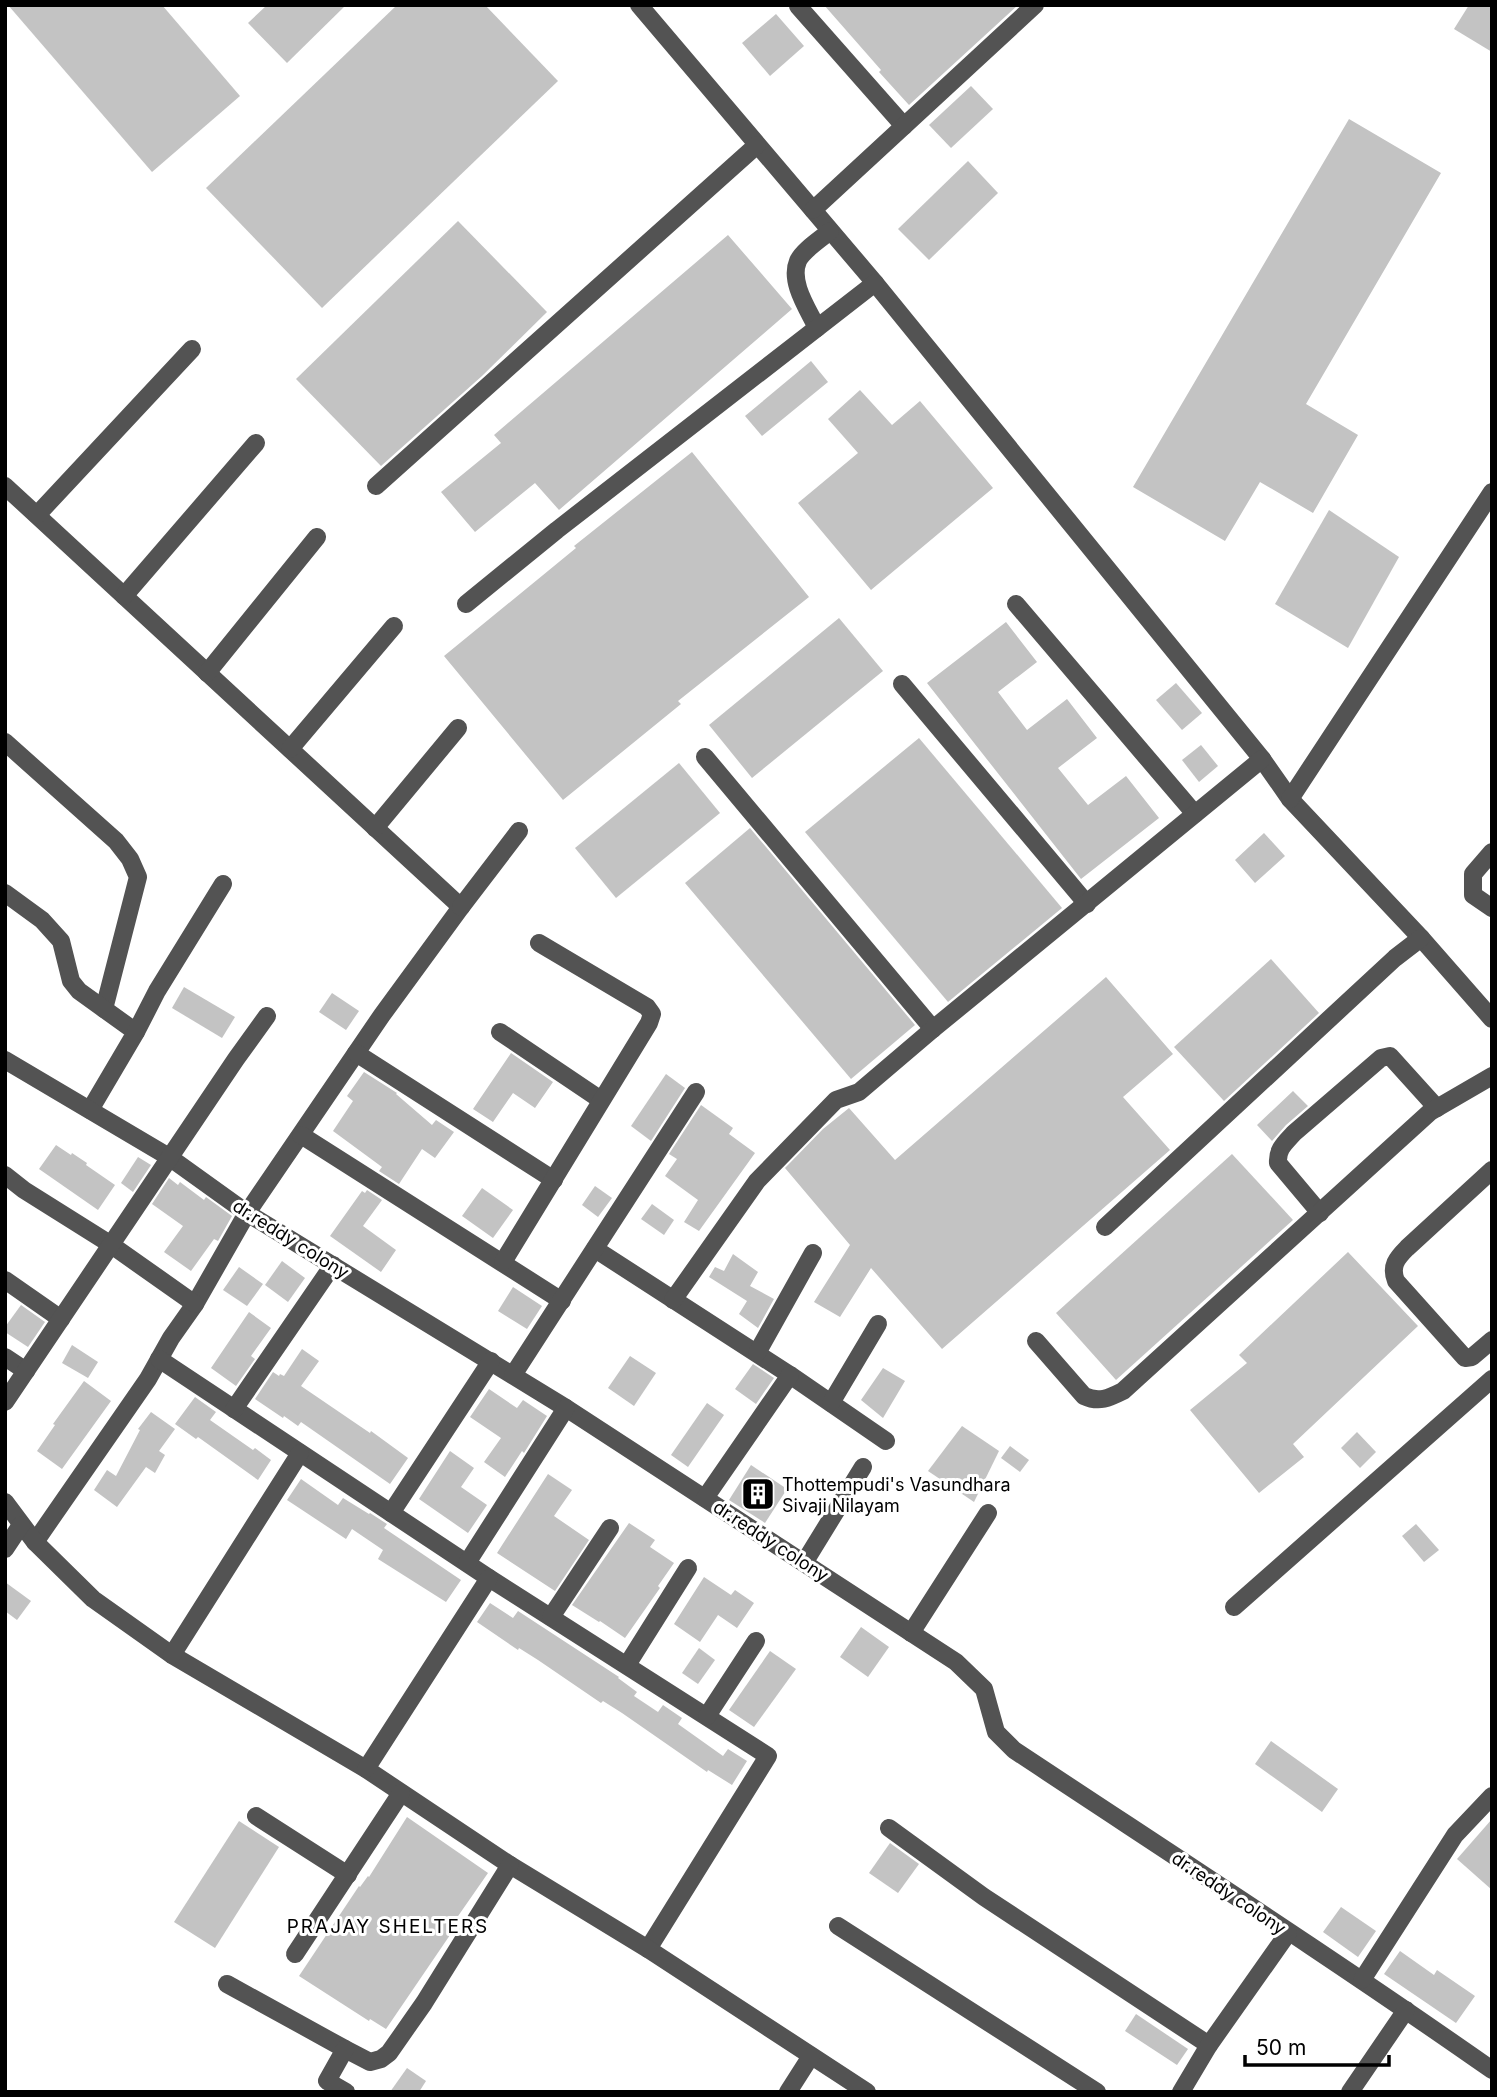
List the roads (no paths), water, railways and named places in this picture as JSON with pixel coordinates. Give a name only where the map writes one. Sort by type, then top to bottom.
[{"type":"street","points":[[639,5],[875,283],[1262,759],[1290,799],[1421,938],[1492,1019]]},
{"type":"street","points":[[813,210],[1035,5]]},
{"type":"street","points":[[798,6],[904,126]]},
{"type":"street","points":[[376,486],[757,145]]},
{"type":"street","points":[[817,328],[795,275],[799,259],[830,231]]},
{"type":"street","points":[[466,604],[875,283]]},
{"type":"street","points":[[37,515],[192,349]]},
{"type":"street","points":[[124,596],[256,443]]},
{"type":"street","points":[[5,486],[461,907]]},
{"type":"street","points":[[1290,799],[1492,492]]},
{"type":"street","points":[[207,673],[317,537]]},
{"type":"street","points":[[1016,604],[1195,814]]},
{"type":"street","points":[[290,749],[394,626]]},
{"type":"street","points":[[902,684],[1087,904]]},
{"type":"street","points":[[375,828],[458,728]]},
{"type":"street","points":[[5,742],[116,841],[130,859],[138,877],[104,1009]]},
{"type":"street","points":[[705,757],[933,1028]]},
{"type":"street","points":[[673,1300],[757,1181],[836,1100],[859,1092],[933,1028],[1262,759]]},
{"type":"street","points":[[35,1542],[148,1378],[195,1304],[247,1213],[382,1015],[519,831]]},
{"type":"street","points":[[1492,852],[1473,874],[1473,895],[1492,908]]},
{"type":"street","points":[[90,1110],[157,991],[223,884]]},
{"type":"street","points":[[5,894],[42,920],[61,941],[71,981],[79,991],[136,1032]]},
{"type":"street","points":[[1105,1227],[1385,968],[1421,938]]},
{"type":"street","points":[[503,1262],[652,1014],[647,1007],[539,943]]},
{"type":"street","points":[[5,1402],[267,1016]]},
{"type":"street","points":[[500,1032],[601,1100]]},
{"type":"street","points":[[356,1053],[554,1180]]},
{"type":"street","points":[[1320,1213],[1278,1163],[1277,1155],[1281,1147],[1294,1133],[1381,1058],[1390,1056],[1437,1108]]},
{"type":"street","name":"dr.reddy colony","points":[[5,1060],[169,1157],[247,1213],[566,1408],[956,1662],[984,1689],[996,1732],[1014,1750],[1363,1980],[1492,2070]]},
{"type":"street","points":[[1036,1341],[1084,1396],[1093,1400],[1104,1400],[1114,1396],[1132,1383],[1437,1108],[1492,1076]]},
{"type":"street","points":[[513,1375],[696,1092]]},
{"type":"street","points":[[301,1135],[562,1301]]},
{"type":"street","points":[[1492,1170],[1396,1259],[1393,1269],[1395,1280],[1465,1358],[1472,1357],[1492,1340]]},
{"type":"street","points":[[5,1175],[195,1304]]},
{"type":"street","points":[[595,1249],[757,1353],[887,1441]]},
{"type":"street","points":[[757,1353],[813,1253]]},
{"type":"street","points":[[234,1409],[333,1265]]},
{"type":"street","points":[[5,1280],[61,1319]]},
{"type":"street","points":[[831,1403],[878,1324]]},
{"type":"street","points":[[5,1357],[26,1371]]},
{"type":"street","points":[[159,1359],[489,1578],[768,1756],[648,1949]]},
{"type":"street","points":[[391,1513],[491,1361]]},
{"type":"street","points":[[705,1498],[790,1375]]},
{"type":"street","points":[[1234,1607],[1492,1379]]},
{"type":"street","points":[[467,1563],[566,1408]]},
{"type":"street","points":[[172,1655],[300,1452]]},
{"type":"street","points":[[804,1563],[863,1467]]},
{"type":"street","points":[[5,1502],[35,1542],[93,1599],[172,1655],[366,1769],[510,1865],[648,1949],[867,2092]]},
{"type":"street","points":[[911,1633],[988,1513]]},
{"type":"street","points":[[5,1549],[21,1525]]},
{"type":"street","points":[[551,1617],[610,1528]]},
{"type":"street","points":[[627,1665],[688,1568]]},
{"type":"street","points":[[366,1769],[489,1578]]},
{"type":"street","points":[[707,1716],[756,1641]]},
{"type":"street","points":[[295,1954],[401,1793]]},
{"type":"street","points":[[1363,1980],[1455,1835],[1492,1796]]},
{"type":"street","points":[[256,1816],[348,1875]]},
{"type":"street","points":[[889,1828],[984,1897],[1209,2045]]},
{"type":"street","points":[[228,1984],[370,2062],[381,2059],[424,2003],[510,1865]]},
{"type":"street","points":[[838,1926],[1097,2092]]},
{"type":"street","points":[[1181,2092],[1209,2045],[1288,1933]]},
{"type":"street","points":[[1350,2092],[1405,2010]]},
{"type":"street","points":[[345,2049],[324,2086],[346,2092]]},
{"type":"street","points":[[788,2092],[811,2056]]},
{"type":"place","name":"Thottempudi's Vasundhara Sivaji Nilayam","points":[[758,1494]]},
{"type":"district","name":"PRAJAY SHELTERS","points":[[388,1926]]}]
